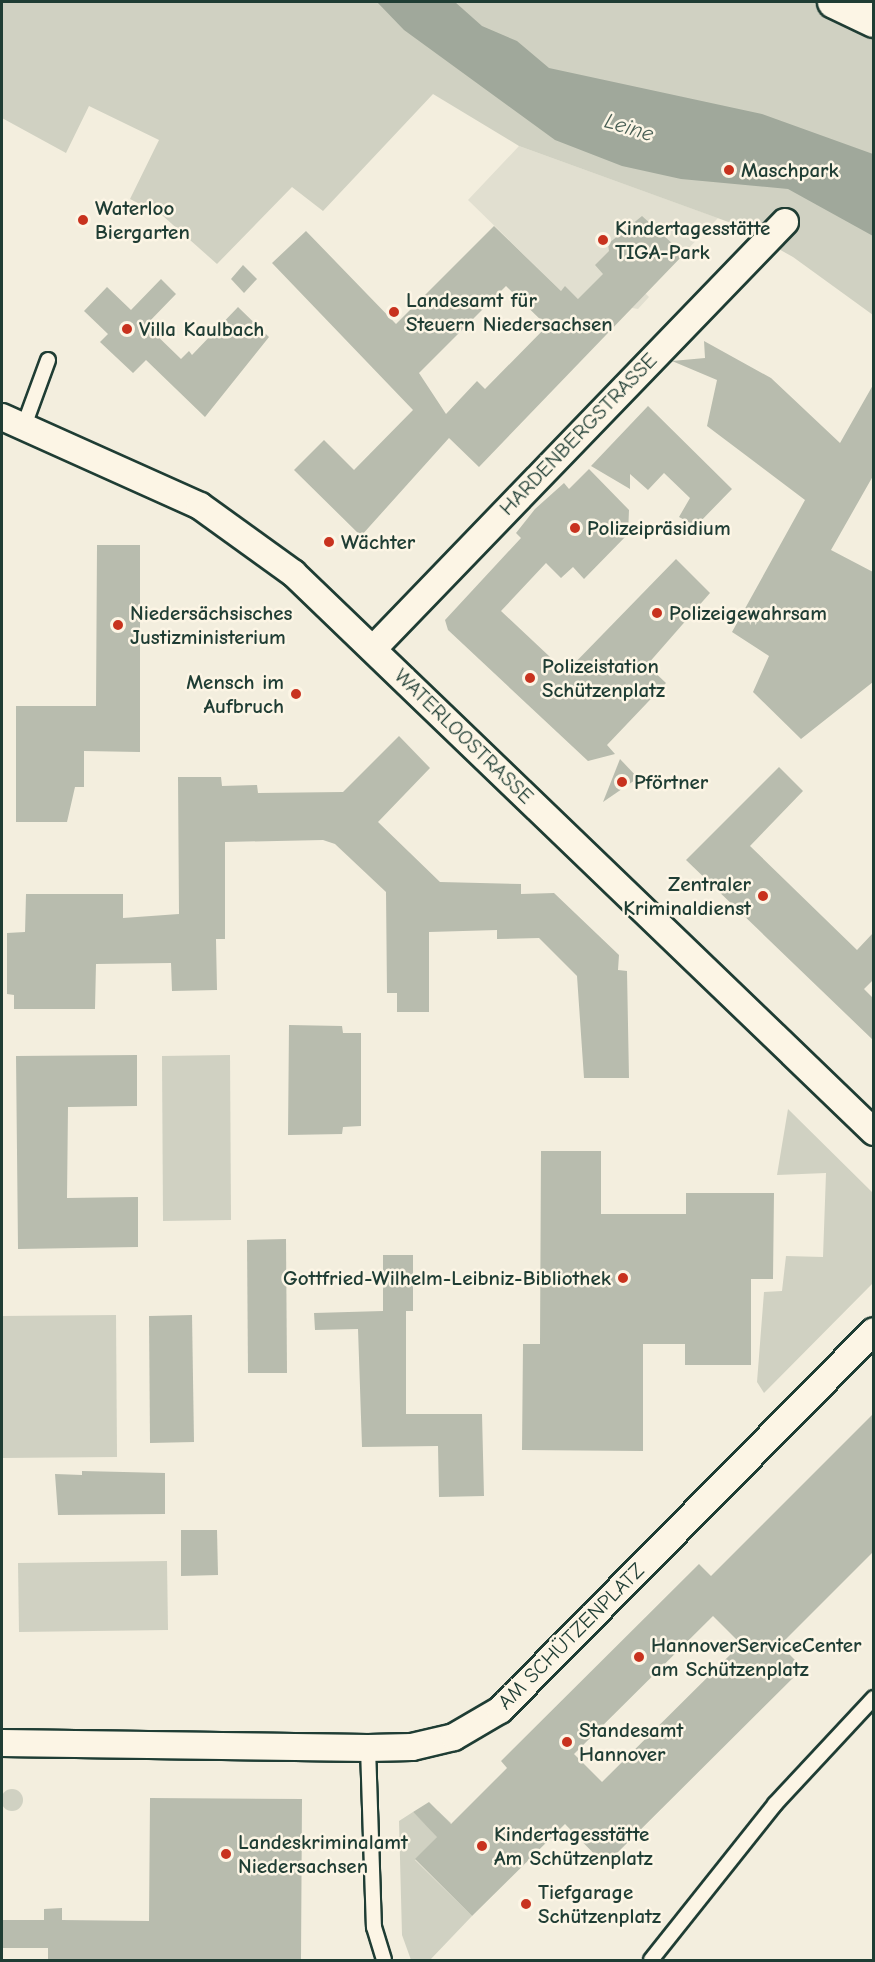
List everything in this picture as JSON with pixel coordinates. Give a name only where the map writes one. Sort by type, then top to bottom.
[{"type":"street","points":[[834,2],[873,21]]},
{"type":"street","name":"HARDENBERGSTRASSE","points":[[374,648],[785,222]]},
{"type":"street","name":"WATERLOOSTRASSE","points":[[13,420],[200,506],[293,573],[374,648],[873,1131]]},
{"type":"street","name":"AM SCHÜTZENPLATZ","points":[[2,1743],[368,1748],[412,1747],[454,1737],[500,1710],[873,1331]]},
{"type":"lane","points":[[13,420],[48,360]]},
{"type":"lane","points":[[651,1960],[775,1804],[873,1698]]},
{"type":"lane","points":[[368,1748],[374,1927],[384,1960]]},
{"type":"shaded area","name":"Maschpark","points":[[2,2],[873,2],[873,315],[793,257],[734,224],[519,146],[433,94],[323,211],[292,187],[217,264],[163,216],[130,199],[159,140],[89,106],[66,153],[2,118]]},
{"type":"shaded area","name":"Kindertagesstätte TIGA-Park","points":[[519,146],[718,218],[645,293],[649,297],[638,309],[578,299],[565,287],[561,291],[468,200]]},
{"type":"shaded area","points":[[230,1055],[231,1220],[163,1221],[162,1056]]},
{"type":"shaded area","points":[[788,1109],[873,1193],[873,1283],[764,1393],[757,1382],[764,1292],[782,1291],[786,1256],[823,1257],[826,1173],[777,1175]]},
{"type":"shaded area","points":[[116,1315],[117,1457],[2,1458],[2,1316]]},
{"type":"shaded area","points":[[167,1561],[168,1630],[19,1632],[18,1563]]},
{"type":"shaded area","points":[[8,1789],[16,1789],[23,1796],[23,1804],[16,1811],[8,1811],[1,1804],[1,1796]]},
{"type":"shaded area","points":[[438,1811],[451,1823],[415,1860],[472,1916],[430,1960],[411,1960],[402,1935],[399,1821],[413,1812],[425,1824]]},
{"type":"water","name":"Leine","points":[[377,2],[455,2],[482,26],[517,41],[549,68],[762,114],[873,154],[873,236],[788,189],[681,179],[622,166],[555,140],[404,30]]},
{"type":"building","points":[[642,216],[684,254],[479,467],[449,438],[361,536],[294,470],[324,440],[354,470],[413,410],[272,263],[306,231],[396,324],[494,226],[561,291],[565,286],[578,299],[603,274],[595,265],[609,251],[608,244]],"holes":[[[506,286],[547,326],[485,389],[477,381],[446,414],[419,373]]]},
{"type":"building","points":[[243,265],[257,279],[244,293],[231,279]]},
{"type":"building","points":[[161,279],[176,294],[146,325],[181,359],[189,351],[192,355],[238,307],[269,337],[205,417],[146,360],[133,373],[100,342],[108,334],[84,311],[107,287],[131,310]]},
{"type":"building","points":[[704,341],[771,378],[840,443],[873,385],[873,476],[831,550],[873,572],[873,682],[801,739],[753,692],[769,656],[732,632],[805,500],[707,426],[717,380],[672,361],[705,358]]},
{"type":"building","points":[[648,406],[732,489],[696,526],[679,517],[690,498],[664,473],[648,490],[630,474],[630,489],[591,466]]},
{"type":"building","points":[[589,469],[629,510],[628,534],[584,579],[573,567],[561,578],[546,563],[501,611],[566,672],[676,559],[710,593],[647,665],[666,683],[607,745],[615,754],[588,761],[448,630],[445,620],[521,538],[516,533],[535,509],[564,483],[569,489]]},
{"type":"building","name":"Niedersächsisches Justizministerium","points":[[97,545],[140,545],[140,752],[84,751],[84,787],[75,787],[67,822],[16,822],[16,706],[96,706]]},
{"type":"building","points":[[399,736],[430,768],[378,822],[440,882],[521,884],[521,894],[554,893],[619,955],[618,970],[627,971],[629,1078],[584,1078],[577,976],[539,938],[497,939],[497,930],[429,932],[429,1012],[397,1012],[397,993],[387,993],[386,892],[335,844],[323,840],[225,842],[225,939],[216,939],[217,990],[172,991],[171,963],[96,964],[95,1009],[14,1009],[14,995],[7,994],[7,933],[25,932],[26,894],[123,894],[123,918],[179,914],[178,777],[221,777],[222,786],[257,785],[258,793],[343,792]]},
{"type":"building","name":"Pförtner","points":[[620,759],[638,778],[603,802]]},
{"type":"building","name":"Zentraler Kriminaldienst","points":[[779,767],[803,791],[750,846],[857,950],[873,933],[873,980],[864,989],[873,998],[873,1040],[686,860]]},
{"type":"building","points":[[289,1025],[342,1026],[343,1033],[361,1033],[361,1126],[343,1127],[342,1134],[288,1135]]},
{"type":"building","points":[[137,1055],[137,1106],[68,1107],[67,1198],[138,1197],[138,1247],[18,1249],[16,1056]]},
{"type":"building","points":[[541,1151],[601,1151],[601,1214],[686,1214],[686,1193],[774,1193],[773,1279],[751,1279],[751,1365],[685,1365],[685,1344],[643,1344],[643,1451],[522,1450],[523,1344],[540,1344]]},
{"type":"building","points":[[286,1239],[287,1373],[248,1373],[247,1240]]},
{"type":"building","points":[[383,1255],[413,1255],[413,1311],[406,1311],[406,1414],[482,1414],[484,1496],[439,1497],[438,1446],[362,1447],[358,1329],[315,1330],[314,1313],[383,1311]]},
{"type":"building","points":[[192,1315],[194,1442],[150,1443],[149,1316]]},
{"type":"building","name":"HannoverServiceCenter am Schützenplatz","points":[[873,1414],[873,1552],[780,1645],[803,1668],[605,1865],[565,1824],[472,1916],[415,1859],[437,1837],[413,1812],[429,1802],[451,1824],[507,1768],[501,1761],[699,1564],[711,1576]],"holes":[[[713,1616],[741,1644],[602,1782],[574,1754]]]},
{"type":"building","points":[[82,1471],[165,1473],[165,1514],[58,1515],[55,1474],[82,1475]]},
{"type":"building","points":[[181,1530],[217,1530],[218,1575],[181,1576]]},
{"type":"building","name":"Landeskriminalamt Niedersachsen","points":[[150,1798],[302,1799],[301,1960],[48,1960],[48,1948],[2,1948],[2,1920],[44,1920],[44,1909],[62,1908],[62,1920],[149,1921]]},
{"type":"place","name":"Maschpark","points":[[729,170]]},
{"type":"place","name":"Waterloo Biergarten","points":[[83,220]]},
{"type":"place","name":"Kindertagesstätte TIGA-Park","points":[[603,240]]},
{"type":"place","name":"Landesamt für Steuern Niedersachsen","points":[[394,312]]},
{"type":"place","name":"Villa Kaulbach","points":[[127,329]]},
{"type":"place","name":"Polizeipräsidium","points":[[575,528]]},
{"type":"place","name":"Wächter","points":[[329,542]]},
{"type":"place","name":"Polizeigewahrsam","points":[[657,613]]},
{"type":"place","name":"Niedersächsisches Justizministerium","points":[[118,625]]},
{"type":"place","name":"Polizeistation Schützenplatz","points":[[530,678]]},
{"type":"place","name":"Mensch im Aufbruch","points":[[296,694]]},
{"type":"place","name":"Pförtner","points":[[622,782]]},
{"type":"place","name":"Zentraler Kriminaldienst","points":[[763,896]]},
{"type":"place","name":"Gottfried-Wilhelm-Leibniz-Bibliothek","points":[[623,1278]]},
{"type":"place","name":"HannoverServiceCenter am Schützenplatz","points":[[639,1657]]},
{"type":"place","name":"Standesamt Hannover","points":[[567,1742]]},
{"type":"place","name":"Kindertagesstätte Am Schützenplatz","points":[[482,1846]]},
{"type":"place","name":"Landeskriminalamt Niedersachsen","points":[[226,1854]]},
{"type":"place","name":"Tiefgarage Schützenplatz","points":[[526,1904]]}]
